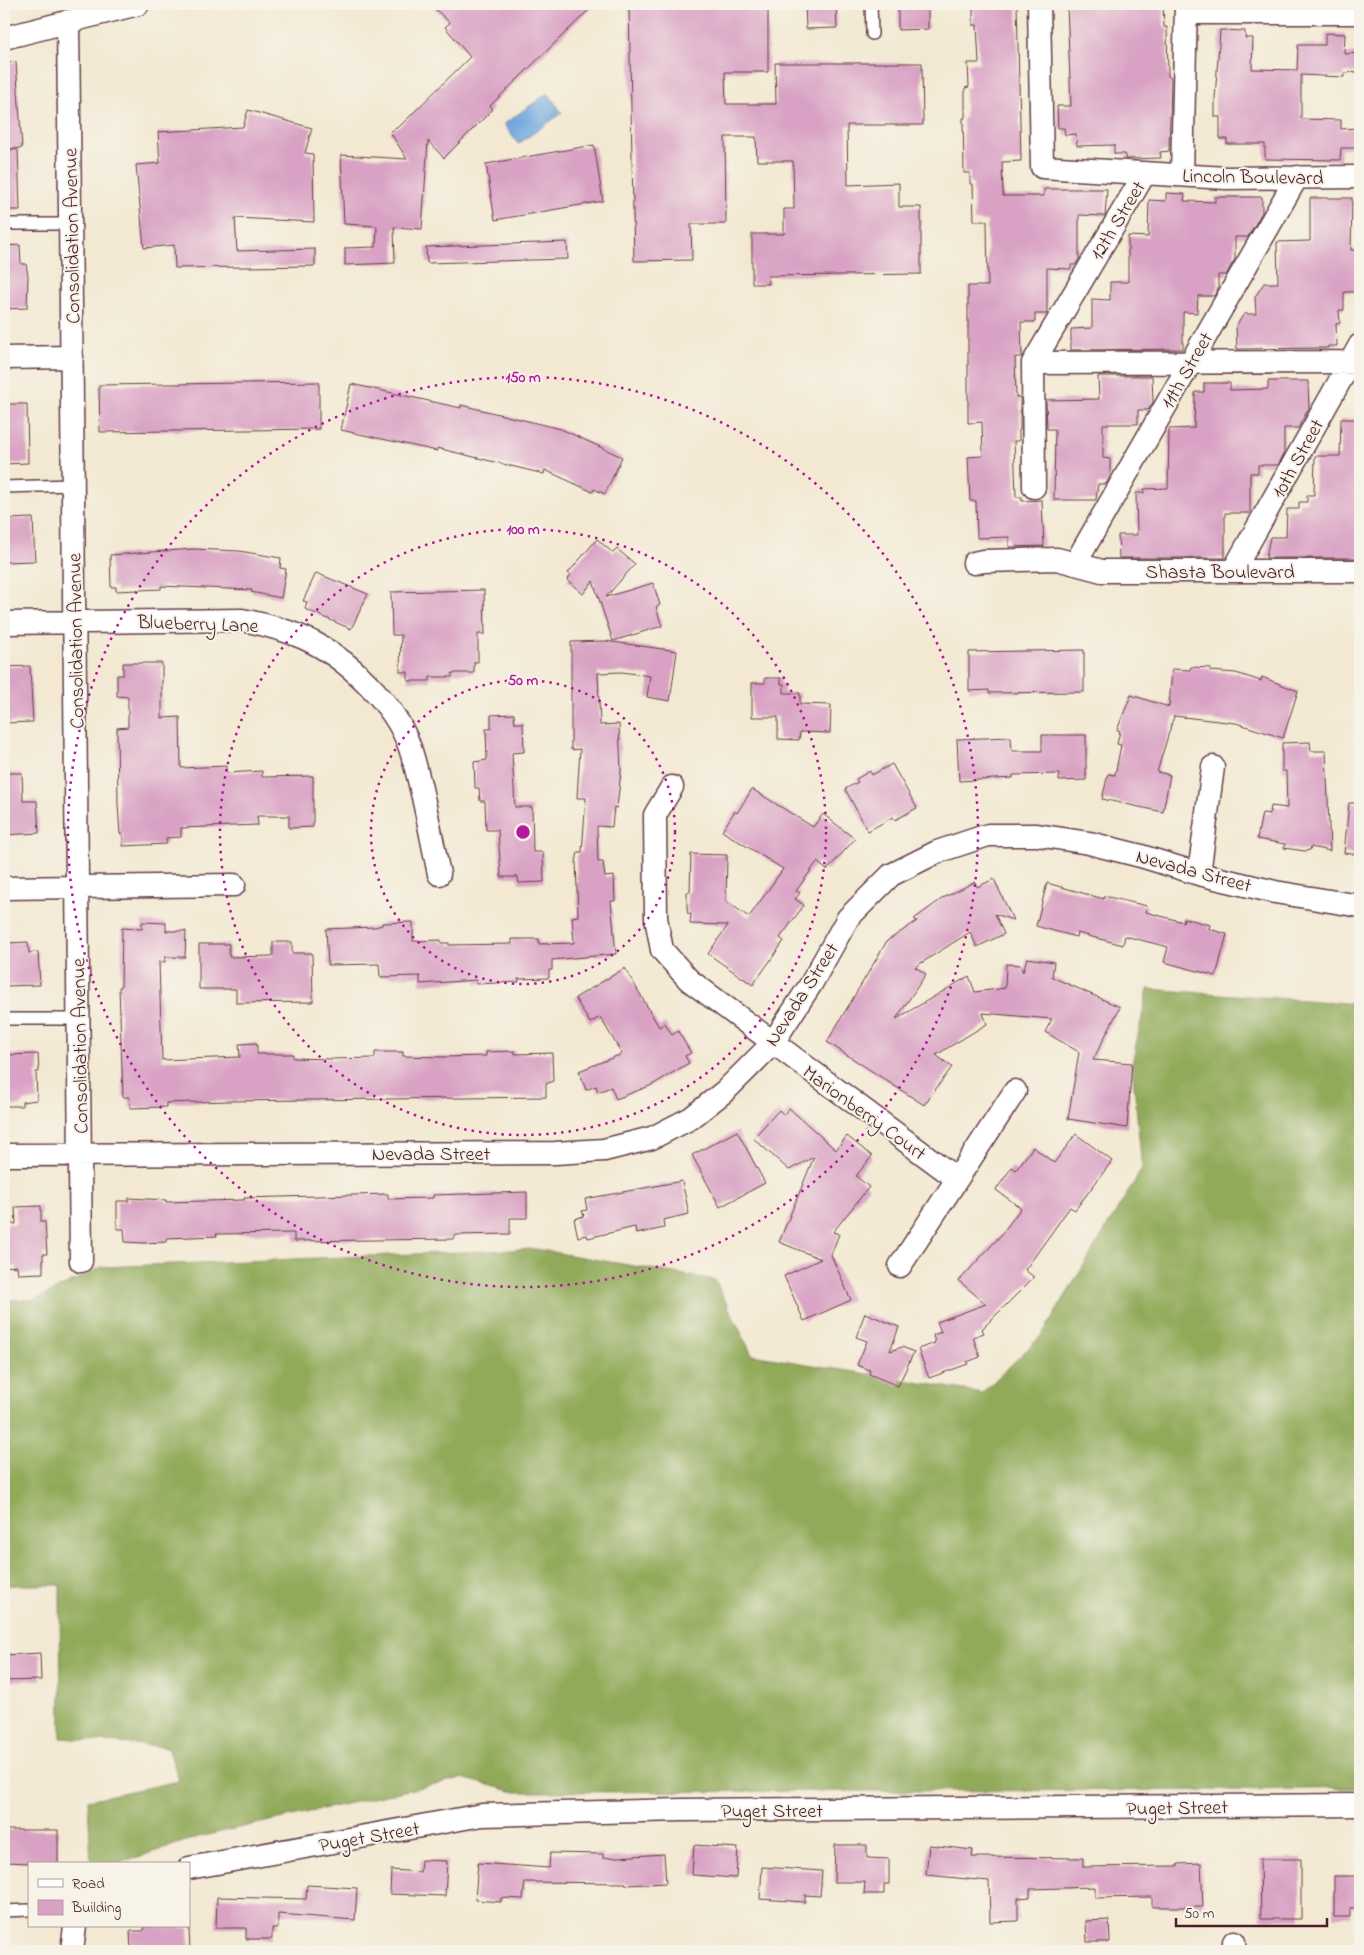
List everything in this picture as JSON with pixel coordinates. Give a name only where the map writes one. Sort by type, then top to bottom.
[{"type":"street","points":[[4,38],[138,4]]},
{"type":"street","name":"12th Street","points":[[1032,363],[1145,174],[1042,167],[1039,4]]},
{"type":"street","points":[[1182,176],[1186,8],[1360,13]]},
{"type":"street","name":"Consolidation Avenue","points":[[68,21],[82,1261]]},
{"type":"street","name":"Lincoln Boulevard","points":[[1145,174],[1360,177]]},
{"type":"street","name":"11th Street","points":[[1080,564],[1079,557],[1297,177]]},
{"type":"street","points":[[1034,487],[1032,363],[1191,363],[1357,356]]},
{"type":"street","name":"10th Street","points":[[1233,571],[1357,356]]},
{"type":"street","points":[[4,358],[72,357]]},
{"type":"street","name":"Shasta Boulevard","points":[[974,563],[1057,559],[1102,571],[1360,572]]},
{"type":"street","name":"Blueberry Lane","points":[[4,623],[242,620],[274,626],[305,638],[332,655],[362,679],[382,700],[397,722],[409,746],[439,874]]},
{"type":"street","points":[[1198,874],[1213,767]]},
{"type":"street","name":"Marionberry Court","points":[[672,788],[656,814],[656,918],[662,950],[689,980],[772,1044],[957,1179]]},
{"type":"street","name":"Nevada Street","points":[[4,1155],[554,1153],[604,1150],[652,1138],[691,1118],[725,1091],[772,1044],[811,984],[848,918],[892,876],[936,852],[988,836],[1037,835],[1132,854],[1198,874],[1275,892],[1360,906]]},
{"type":"street","points":[[4,888],[234,885]]},
{"type":"street","points":[[900,1266],[1015,1091]]},
{"type":"street","name":"Puget Street","points":[[190,1868],[482,1815],[682,1810],[975,1810],[1360,1805]]},
{"type":"lane","points":[[871,4],[872,34]]},
{"type":"lane","points":[[4,224],[70,224]]},
{"type":"lane","points":[[4,486],[73,485]]},
{"type":"lane","points":[[4,1019],[79,1018]]},
{"type":"lane","points":[[4,1910],[28,1910]]},
{"type":"green space","points":[[1148,989],[1360,1004],[1360,1788],[515,1792],[462,1778],[198,1837],[123,1862],[91,1862],[88,1800],[179,1781],[168,1747],[61,1738],[60,1585],[4,1585],[4,1300],[35,1300],[102,1267],[535,1249],[715,1280],[752,1355],[982,1393],[1042,1335],[1142,1169],[1132,1063]]},
{"type":"water","points":[[548,93],[562,113],[518,144],[504,124]]},
{"type":"building","points":[[430,4],[595,4],[490,106],[493,109],[444,158],[428,141],[422,229],[394,227],[395,263],[345,265],[345,248],[376,247],[377,226],[344,224],[341,155],[407,159],[390,132],[401,125],[470,57],[445,27],[450,23]]},
{"type":"building","points":[[629,4],[768,4],[768,72],[725,72],[726,104],[776,104],[775,63],[922,63],[923,125],[847,125],[848,185],[899,183],[899,207],[921,207],[921,274],[768,276],[769,284],[752,284],[752,234],[784,234],[784,209],[794,209],[793,161],[757,161],[756,137],[725,137],[726,224],[691,224],[692,260],[634,261]]},
{"type":"building","points":[[805,4],[836,4],[837,28],[806,29]]},
{"type":"building","points":[[898,4],[928,4],[928,29],[898,30]]},
{"type":"building","points":[[973,4],[1017,4],[1021,161],[1002,162],[1003,196],[1044,196],[1044,189],[1107,189],[1105,216],[1079,215],[1079,259],[1075,265],[1071,265],[1071,269],[1047,268],[1047,314],[1035,314],[1035,322],[1021,322],[1022,357],[1015,357],[1016,397],[1020,397],[1019,441],[1014,441],[1016,497],[1022,497],[1022,501],[1042,500],[1044,546],[1009,547],[1009,537],[977,538],[976,501],[970,501],[968,457],[983,456],[982,422],[968,423],[968,286],[988,286],[987,221],[974,221],[973,184],[970,184],[970,173],[964,173],[963,118],[965,118],[965,88],[969,87],[968,63],[979,63],[977,25],[973,25]]},
{"type":"building","points":[[1067,4],[1163,4],[1164,27],[1167,27],[1168,76],[1171,78],[1169,151],[1160,152],[1161,158],[1125,159],[1125,154],[1114,154],[1114,145],[1077,146],[1076,134],[1065,135],[1064,128],[1058,128],[1057,106],[1071,106]]},
{"type":"building","points":[[1220,30],[1245,31],[1245,38],[1253,38],[1252,69],[1297,70],[1298,45],[1325,45],[1325,33],[1345,34],[1344,54],[1360,53],[1360,72],[1344,73],[1344,77],[1301,75],[1301,119],[1341,120],[1341,129],[1360,128],[1360,148],[1341,148],[1340,160],[1265,159],[1265,144],[1227,144],[1227,139],[1220,139],[1220,117],[1215,117],[1215,98]]},
{"type":"building","points":[[16,62],[22,148],[4,149],[4,63]]},
{"type":"building","points":[[248,110],[312,128],[305,153],[313,154],[314,222],[235,218],[237,251],[315,249],[315,266],[175,268],[174,245],[144,248],[136,165],[160,163],[158,132],[243,127]]},
{"type":"building","points":[[594,145],[603,201],[495,220],[486,164]]},
{"type":"building","points":[[4,150],[18,150],[20,210],[4,210]]},
{"type":"building","points":[[1166,193],[1185,194],[1184,201],[1215,202],[1215,197],[1262,197],[1262,212],[1248,237],[1235,237],[1235,259],[1226,275],[1218,275],[1218,288],[1214,296],[1198,296],[1197,313],[1183,312],[1183,349],[1071,350],[1071,329],[1092,328],[1092,299],[1110,300],[1110,282],[1128,282],[1128,236],[1148,237],[1149,200],[1166,201]]},
{"type":"building","points":[[1310,198],[1352,198],[1351,250],[1360,250],[1360,292],[1344,292],[1344,310],[1339,310],[1340,323],[1336,324],[1337,346],[1328,346],[1328,348],[1237,349],[1236,326],[1244,314],[1256,314],[1255,297],[1264,283],[1278,283],[1277,242],[1310,241]]},
{"type":"building","points":[[567,242],[568,259],[427,263],[426,247]]},
{"type":"building","points":[[20,245],[21,264],[26,264],[28,276],[27,308],[4,309],[4,246]]},
{"type":"building","points":[[1098,376],[1152,376],[1153,402],[1148,410],[1138,410],[1138,424],[1103,424],[1103,458],[1110,459],[1110,476],[1106,484],[1098,484],[1096,500],[1054,500],[1055,429],[1047,429],[1046,400],[1099,399]]},
{"type":"building","points":[[1268,381],[1308,381],[1309,408],[1298,428],[1284,428],[1284,454],[1278,465],[1258,465],[1258,473],[1250,473],[1250,513],[1225,513],[1225,558],[1119,558],[1118,535],[1137,535],[1136,493],[1144,493],[1144,489],[1168,488],[1169,429],[1194,428],[1195,392],[1204,392],[1204,383],[1230,383],[1230,390],[1268,389]]},
{"type":"building","points":[[319,382],[319,429],[100,432],[99,385]]},
{"type":"building","points":[[351,384],[461,408],[461,405],[561,429],[622,457],[605,494],[594,489],[593,492],[545,470],[544,474],[437,448],[437,451],[341,430]]},
{"type":"building","points":[[4,404],[27,404],[28,463],[4,464]]},
{"type":"building","points":[[1341,419],[1360,419],[1360,558],[1266,558],[1270,537],[1286,537],[1287,509],[1299,509],[1299,502],[1307,502],[1307,495],[1314,495],[1315,456],[1340,456]]},
{"type":"building","points":[[33,518],[35,561],[4,562],[4,519]]},
{"type":"building","points":[[597,539],[613,553],[617,549],[635,564],[606,597],[653,583],[660,605],[656,607],[662,626],[613,641],[593,581],[583,594],[567,580],[571,575],[568,573]]},
{"type":"building","points":[[194,549],[239,551],[281,558],[280,568],[286,569],[281,598],[251,592],[252,590],[161,586],[161,589],[116,591],[116,587],[111,587],[110,555]]},
{"type":"building","points":[[316,573],[368,594],[351,629],[305,609],[307,602],[303,601]]},
{"type":"building","points":[[484,590],[485,634],[478,634],[478,662],[474,662],[474,673],[452,673],[452,677],[430,677],[430,681],[408,681],[408,672],[400,672],[401,635],[392,635],[391,592]]},
{"type":"building","points":[[605,641],[677,651],[670,701],[647,697],[650,676],[622,672],[598,673],[600,725],[619,724],[621,771],[617,808],[614,807],[612,827],[597,826],[598,862],[603,862],[605,877],[614,876],[615,901],[611,901],[616,954],[552,960],[552,970],[549,970],[549,978],[518,979],[519,982],[476,984],[476,980],[420,984],[420,976],[380,977],[379,964],[328,965],[326,929],[375,927],[382,925],[382,923],[413,922],[413,941],[441,940],[441,943],[449,943],[449,945],[512,944],[512,939],[539,939],[539,944],[574,943],[572,917],[578,916],[576,862],[578,852],[582,852],[586,798],[577,798],[580,749],[571,750],[571,642]]},
{"type":"building","points":[[1084,650],[1084,692],[989,693],[989,690],[969,691],[969,652]]},
{"type":"building","points":[[123,663],[162,663],[162,718],[180,717],[181,768],[226,766],[226,773],[262,771],[262,777],[313,776],[313,827],[289,828],[289,816],[257,816],[258,825],[181,828],[181,837],[166,838],[167,844],[123,846],[123,834],[120,834],[118,805],[117,728],[128,727],[128,697],[117,696],[117,675],[123,675]]},
{"type":"building","points":[[30,666],[33,722],[4,723],[4,667]]},
{"type":"building","points":[[1191,667],[1211,668],[1210,671],[1236,673],[1261,681],[1262,677],[1298,691],[1283,738],[1236,723],[1174,716],[1157,772],[1170,775],[1163,812],[1102,799],[1108,774],[1115,775],[1121,745],[1117,744],[1120,731],[1117,730],[1131,695],[1169,707],[1172,669],[1190,670]]},
{"type":"building","points":[[765,678],[781,678],[781,684],[784,684],[784,693],[800,693],[800,704],[831,705],[830,733],[800,732],[799,740],[778,739],[778,717],[752,717],[752,683],[765,683]]},
{"type":"building","points":[[514,714],[515,723],[523,723],[524,752],[512,753],[515,807],[532,807],[533,852],[543,852],[544,882],[519,883],[518,877],[501,877],[498,830],[486,830],[485,801],[480,801],[479,788],[475,788],[474,762],[487,760],[486,729],[491,729],[491,715]]},
{"type":"building","points":[[1042,735],[1086,735],[1086,780],[1059,781],[1059,774],[1013,775],[1013,778],[959,781],[957,739],[1011,737],[1012,751],[1042,751]]},
{"type":"building","points":[[1310,742],[1311,751],[1326,751],[1330,851],[1311,847],[1310,850],[1305,851],[1284,848],[1285,844],[1257,839],[1262,813],[1270,814],[1271,806],[1287,808],[1286,771],[1282,771],[1282,743]]},
{"type":"building","points":[[892,764],[917,808],[895,820],[893,817],[868,831],[845,789],[858,782],[856,779],[870,771],[872,775]]},
{"type":"building","points":[[4,773],[22,773],[23,801],[37,801],[39,833],[4,835]]},
{"type":"building","points":[[752,789],[813,827],[823,814],[855,839],[827,870],[817,862],[796,891],[800,893],[795,899],[804,905],[780,938],[784,941],[753,985],[708,954],[728,925],[690,924],[691,914],[688,914],[687,908],[687,892],[690,892],[691,854],[727,855],[726,901],[749,917],[783,869],[722,831],[735,811],[737,813]]},
{"type":"building","points":[[1349,803],[1360,803],[1360,855],[1344,853]]},
{"type":"building","points":[[994,879],[1013,920],[995,914],[1004,934],[977,947],[970,932],[915,967],[926,974],[896,1019],[969,976],[975,992],[1005,988],[1006,964],[1020,965],[1023,972],[1027,958],[1054,962],[1052,977],[1120,1007],[1093,1060],[1132,1063],[1127,1128],[1068,1119],[1079,1052],[1045,1032],[1052,1019],[983,1013],[987,1024],[936,1055],[952,1067],[924,1105],[827,1042],[887,941],[917,921],[914,919],[943,898],[975,882],[977,887]]},
{"type":"building","points":[[1047,883],[1104,899],[1104,896],[1147,906],[1146,912],[1183,922],[1184,918],[1210,925],[1209,929],[1227,934],[1216,976],[1164,962],[1168,947],[1125,936],[1123,945],[1077,933],[1076,937],[1036,926]]},
{"type":"building","points":[[142,922],[166,923],[166,931],[186,931],[185,957],[165,957],[165,962],[159,962],[162,1060],[240,1057],[239,1044],[257,1043],[257,1054],[293,1054],[293,1058],[375,1058],[375,1052],[403,1052],[403,1056],[486,1056],[486,1052],[515,1051],[515,1054],[552,1053],[553,1081],[546,1084],[546,1097],[229,1101],[166,1103],[166,1107],[130,1108],[129,1097],[123,1097],[119,987],[121,987],[122,928],[142,929]]},
{"type":"building","points":[[28,942],[29,953],[38,952],[40,985],[4,986],[5,943]]},
{"type":"building","points":[[273,942],[292,942],[292,953],[312,953],[313,1002],[236,1003],[236,989],[199,989],[199,944],[229,944],[229,957],[273,956]]},
{"type":"building","points":[[625,968],[659,1027],[665,1023],[672,1035],[678,1031],[691,1053],[685,1056],[689,1063],[652,1085],[616,1099],[611,1087],[598,1092],[596,1086],[586,1090],[579,1071],[622,1054],[600,1017],[590,1023],[575,998]]},
{"type":"building","points":[[38,1054],[39,1072],[36,1072],[37,1100],[22,1102],[22,1106],[4,1106],[4,1055]]},
{"type":"building","points":[[789,1108],[836,1150],[847,1136],[872,1156],[856,1176],[869,1187],[833,1232],[839,1234],[831,1255],[851,1300],[804,1321],[784,1276],[821,1259],[779,1242],[814,1157],[789,1170],[753,1138],[779,1110],[784,1115]]},
{"type":"building","points":[[737,1131],[765,1183],[720,1207],[692,1155]]},
{"type":"building","points":[[1076,1134],[1112,1161],[1075,1210],[1070,1207],[1025,1270],[1034,1277],[982,1329],[984,1333],[973,1337],[980,1357],[967,1362],[968,1364],[929,1378],[918,1349],[935,1343],[933,1335],[941,1332],[937,1322],[986,1304],[959,1281],[1001,1235],[1021,1208],[996,1190],[1012,1167],[1016,1170],[1033,1147],[1054,1163]]},
{"type":"building","points":[[682,1181],[689,1214],[663,1220],[664,1228],[636,1234],[635,1227],[588,1238],[587,1235],[578,1237],[574,1219],[584,1216],[582,1211],[587,1210],[585,1199]]},
{"type":"building","points":[[527,1192],[527,1218],[510,1218],[510,1234],[454,1235],[454,1239],[294,1241],[294,1233],[216,1234],[217,1236],[166,1238],[166,1242],[144,1243],[125,1242],[124,1229],[117,1229],[117,1201],[129,1201],[129,1198],[166,1200],[166,1202],[388,1194],[388,1199],[433,1198],[433,1195]]},
{"type":"building","points":[[41,1206],[41,1222],[45,1222],[47,1254],[43,1254],[43,1273],[18,1274],[17,1266],[4,1267],[4,1224],[16,1224],[15,1207]]},
{"type":"building","points":[[865,1313],[899,1327],[890,1351],[902,1347],[914,1352],[898,1386],[869,1374],[870,1370],[857,1365],[867,1341],[856,1337]]},
{"type":"building","points":[[40,1653],[41,1680],[4,1681],[4,1655]]},
{"type":"building","points":[[4,1830],[58,1830],[58,1862],[4,1862]]},
{"type":"building","points":[[694,1845],[738,1848],[736,1878],[692,1875]]},
{"type":"building","points":[[835,1845],[867,1845],[867,1858],[889,1859],[889,1884],[884,1884],[884,1894],[864,1894],[865,1882],[834,1882]]},
{"type":"building","points":[[929,1845],[973,1850],[972,1857],[1083,1858],[1083,1867],[1178,1866],[1178,1864],[1201,1863],[1203,1907],[1152,1907],[1152,1897],[1095,1898],[1095,1887],[1030,1889],[1030,1897],[1018,1898],[1018,1921],[990,1922],[989,1881],[926,1875]]},
{"type":"building","points":[[550,1853],[603,1854],[603,1858],[664,1854],[666,1883],[626,1885],[626,1883],[525,1882],[523,1899],[501,1898],[501,1902],[475,1900],[478,1863],[549,1868]]},
{"type":"building","points":[[1260,1859],[1301,1859],[1301,1919],[1261,1919]]},
{"type":"building","points":[[421,1860],[447,1861],[445,1896],[390,1894],[391,1870],[420,1872]]},
{"type":"building","points":[[762,1867],[822,1871],[820,1896],[805,1895],[805,1902],[760,1899]]},
{"type":"building","points":[[1334,1876],[1360,1876],[1360,1907],[1350,1908],[1350,1917],[1334,1917]]},
{"type":"building","points":[[307,1885],[357,1888],[355,1920],[278,1914],[278,1928],[272,1928],[272,1939],[246,1939],[246,1928],[216,1928],[217,1897],[306,1899]]},
{"type":"building","points":[[1109,1920],[1110,1942],[1087,1942],[1086,1921]]},
{"type":"building","points":[[145,1928],[189,1928],[190,1951],[131,1951],[130,1931],[143,1931]]}]
